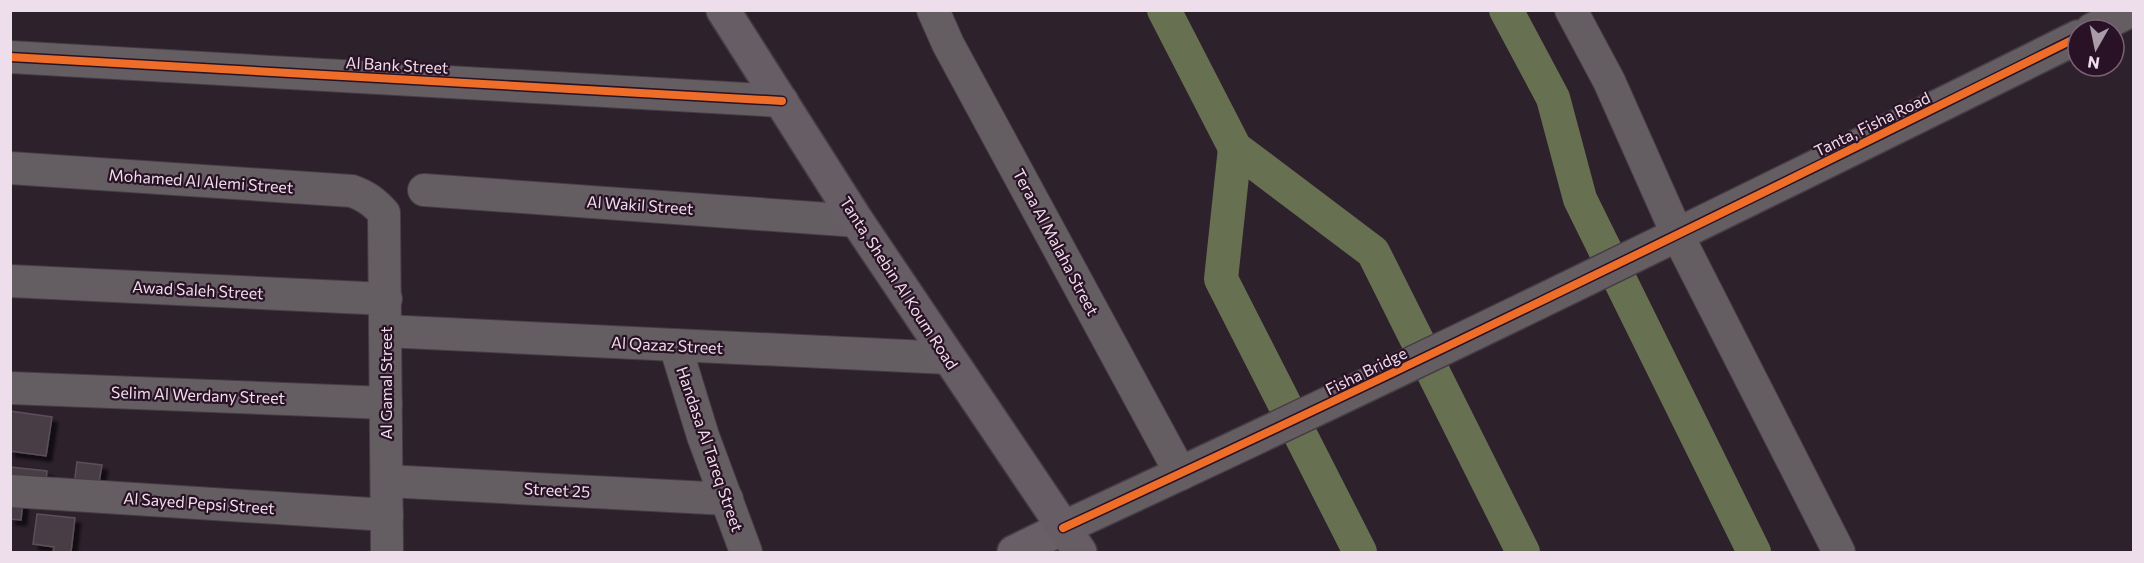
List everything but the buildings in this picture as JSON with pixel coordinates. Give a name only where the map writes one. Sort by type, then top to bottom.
[{"type":"main road","name":"Tanta, Shebin Al Koum Road","points":[[723,10],[857,221],[1072,540]]},
{"type":"main road","points":[[1014,552],[1072,540]]},
{"type":"street","name":"Teraa Al Malaha Street","points":[[933,10],[948,44],[1181,474]]},
{"type":"street","points":[[1571,10],[1609,81],[1678,236],[1839,552]]},
{"type":"street","points":[[2115,18],[2131,10]]},
{"type":"street","name":"Tanta, Fisha Road","points":[[1678,236],[2066,43]]},
{"type":"street","name":"Al Bank Street","points":[[10,57],[782,101]]},
{"type":"street","name":"Mohamed Al Alemi Street","points":[[10,168],[352,191],[365,196],[384,213]]},
{"type":"street","name":"Al Wakil Street","points":[[424,190],[857,221]]},
{"type":"street","name":"Al Gamal Street","points":[[384,213],[387,552]]},
{"type":"street","name":"Fisha Bridge","points":[[1072,540],[1181,474],[1678,236]]},
{"type":"street","name":"Awad Saleh Street","points":[[10,281],[386,300]]},
{"type":"street","name":"Al Qazaz Street","points":[[385,332],[948,358]]},
{"type":"street","name":"Handasa Al Tareq Street","points":[[675,345],[703,436],[746,552]]},
{"type":"street","name":"Selim Al Werdany Street","points":[[10,388],[386,403]]},
{"type":"street","name":"Street 25","points":[[387,482],[727,499]]},
{"type":"street","name":"Al Sayed Pepsi Street","points":[[10,491],[387,514]]},
{"type":"waterway","points":[[1164,10],[1235,148],[1373,252],[1523,552]]},
{"type":"waterway","points":[[1506,10],[1553,98],[1580,199],[1754,552]]},
{"type":"waterway","points":[[1235,148],[1221,279],[1360,552]]},
{"type":"cycle path","points":[[1063,528],[1446,347],[2066,43]]},
{"type":"cycle path","points":[[10,57],[782,101]]}]
